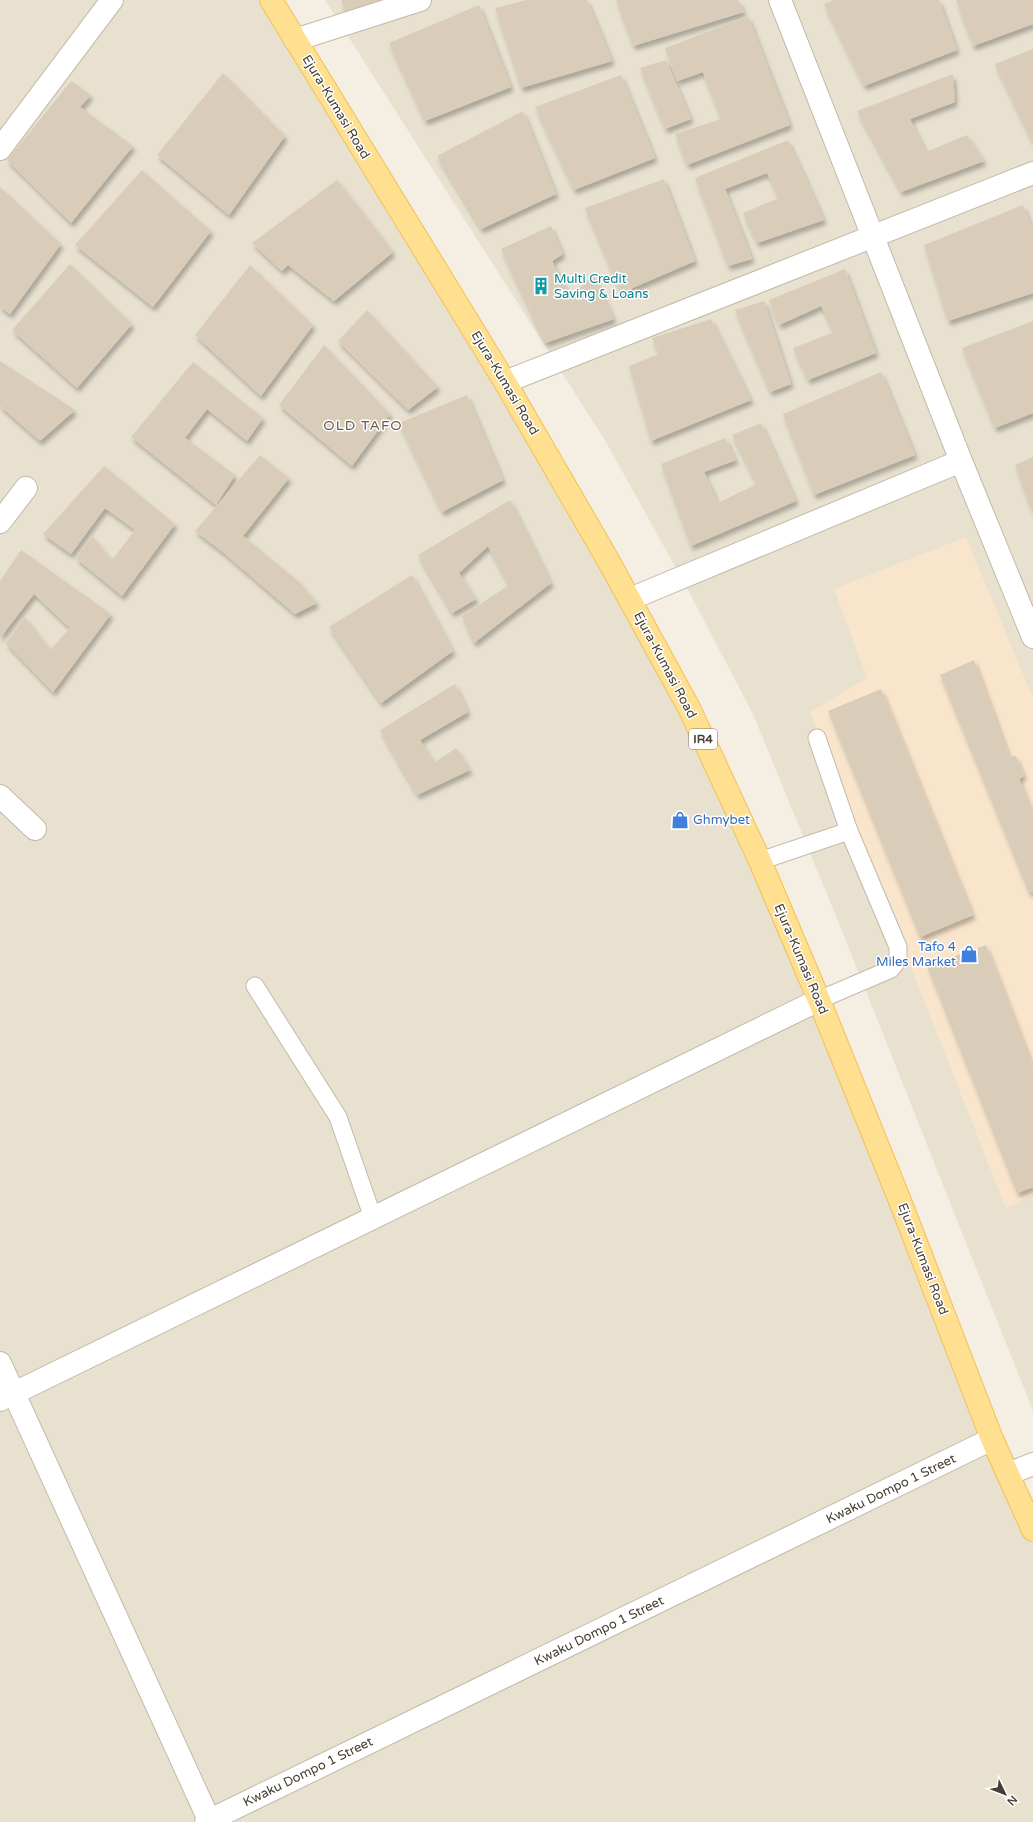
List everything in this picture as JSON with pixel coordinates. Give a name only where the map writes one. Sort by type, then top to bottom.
[{"type":"main road","name":"Ejura-Kumasi Road","points":[[272,0],[505,382],[630,599],[689,708],[760,861],[900,1201],[992,1439],[1033,1530]]},
{"type":"street","points":[[0,149],[112,0]]},
{"type":"street","points":[[295,40],[420,0]]},
{"type":"street","points":[[780,0],[961,461],[1033,637]]},
{"type":"street","points":[[505,382],[1033,173]]},
{"type":"street","points":[[630,599],[961,461]]},
{"type":"street","points":[[0,522],[26,488]]},
{"type":"street","points":[[0,796],[35,829]]},
{"type":"street","points":[[7,1396],[818,1000]]},
{"type":"street","points":[[0,1363],[7,1396],[209,1821]]},
{"type":"street","name":"Kwaku Dompo 1 Street","points":[[209,1821],[992,1439]]},
{"type":"street","points":[[1008,1474],[1033,1464]]},
{"type":"lane","points":[[817,738],[849,831],[898,948],[898,960],[891,969],[818,1000]]},
{"type":"lane","points":[[760,861],[849,831]]},
{"type":"lane","points":[[255,986],[338,1117],[373,1218]]},
{"type":"shaded area","points":[[0,0],[260,0],[655,633],[1033,1523],[1033,1822],[0,1822]]},
{"type":"shaded area","points":[[325,0],[1033,0],[1033,1411],[840,926],[753,714],[687,588],[606,442]]},
{"type":"shaded area","name":"Tafo 4 Miles Market","points":[[966,537],[1033,698],[1033,1195],[1006,1208],[810,712],[867,678],[834,589]]},
{"type":"building","points":[[341,0],[383,0],[347,16]]},
{"type":"building","points":[[526,0],[587,0],[612,61],[521,88],[495,8]]},
{"type":"building","points":[[616,0],[738,0],[744,12],[633,46]]},
{"type":"building","points":[[834,0],[939,0],[957,50],[864,86],[824,4]]},
{"type":"building","points":[[956,0],[1033,0],[1033,24],[973,46]]},
{"type":"building","points":[[479,5],[511,87],[425,121],[389,43]]},
{"type":"building","points":[[748,16],[790,125],[687,165],[675,134],[721,119],[703,72],[677,81],[665,48]]},
{"type":"building","points":[[1033,49],[1033,143],[995,64]]},
{"type":"building","points":[[666,60],[691,119],[665,129],[640,68]]},
{"type":"building","points":[[223,73],[285,136],[229,215],[157,155]]},
{"type":"building","points":[[953,74],[955,102],[910,119],[926,152],[967,135],[984,161],[901,192],[857,111]]},
{"type":"building","points":[[621,75],[655,158],[574,190],[535,107]]},
{"type":"building","points":[[71,81],[91,95],[80,107],[133,146],[71,223],[7,160]]},
{"type":"building","points":[[523,111],[556,194],[481,229],[437,156]]},
{"type":"building","points":[[788,140],[824,220],[757,243],[743,213],[779,198],[767,173],[725,189],[752,259],[728,266],[695,178]]},
{"type":"building","points":[[142,170],[211,231],[153,307],[75,245]]},
{"type":"building","points":[[664,179],[695,261],[621,293],[585,208]]},
{"type":"building","points":[[337,180],[393,252],[334,301],[288,265],[282,271],[252,243]]},
{"type":"building","points":[[0,187],[61,244],[10,314],[0,307]]},
{"type":"building","points":[[1023,205],[1033,230],[1033,293],[948,321],[924,245]]},
{"type":"building","name":"Multi Credit Saving & Loans","points":[[551,226],[563,254],[552,261],[570,297],[593,275],[614,319],[545,343],[501,249]]},
{"type":"building","points":[[70,264],[132,324],[77,388],[12,330]]},
{"type":"building","points":[[250,265],[313,325],[261,396],[195,335]]},
{"type":"building","points":[[845,269],[876,353],[808,380],[793,348],[834,332],[821,306],[779,325],[769,300]]},
{"type":"building","points":[[764,301],[791,384],[770,392],[735,310]]},
{"type":"building","points":[[367,310],[438,387],[408,410],[338,341]]},
{"type":"building","points":[[711,319],[751,400],[651,441],[629,366],[659,354],[652,338]]},
{"type":"building","points":[[1033,321],[1033,413],[995,428],[962,348]]},
{"type":"building","points":[[324,345],[390,414],[352,466],[279,405]]},
{"type":"building","points":[[0,361],[75,410],[40,441],[0,406]]},
{"type":"building","points":[[193,362],[263,418],[247,441],[207,409],[185,438],[235,475],[216,505],[131,437]]},
{"type":"building","points":[[881,372],[915,455],[814,495],[783,414]]},
{"type":"building","points":[[467,395],[503,480],[442,512],[399,423]]},
{"type":"building","points":[[761,423],[796,501],[691,546],[661,464],[725,438],[736,460],[704,472],[718,503],[757,484],[732,435]]},
{"type":"building","points":[[260,455],[289,478],[243,536],[298,581],[317,603],[295,614],[224,553],[195,531]]},
{"type":"building","points":[[1033,457],[1033,514],[1015,465]]},
{"type":"building","points":[[104,466],[175,524],[122,596],[76,558],[92,536],[112,560],[135,530],[105,508],[71,554],[43,534]]},
{"type":"building","points":[[510,500],[551,583],[474,643],[462,616],[509,585],[488,546],[459,573],[476,599],[452,613],[418,555]]},
{"type":"building","points":[[21,550],[111,614],[53,692],[6,643],[25,617],[50,650],[70,628],[34,594],[0,638],[0,581]]},
{"type":"building","points":[[412,575],[453,651],[381,703],[329,627]]},
{"type":"building","points":[[974,660],[1009,756],[1016,756],[1024,776],[1019,779],[1033,814],[1033,891],[1029,893],[940,675]]},
{"type":"building","points":[[455,684],[468,712],[420,740],[434,763],[456,748],[470,770],[417,795],[380,730]]},
{"type":"building","points":[[881,689],[973,915],[920,937],[828,711]]},
{"type":"building","points":[[986,945],[1033,1067],[1033,1187],[1017,1193],[927,966]]},
{"type":"place","name":"Multi Credit Saving & Loans","points":[[541,286]]},
{"type":"place","name":"Ghmybet","points":[[680,820]]},
{"type":"place","name":"Tafo 4 Miles Market","points":[[969,954]]},
{"type":"district","name":"OLD TAFO","points":[[363,425]]}]
